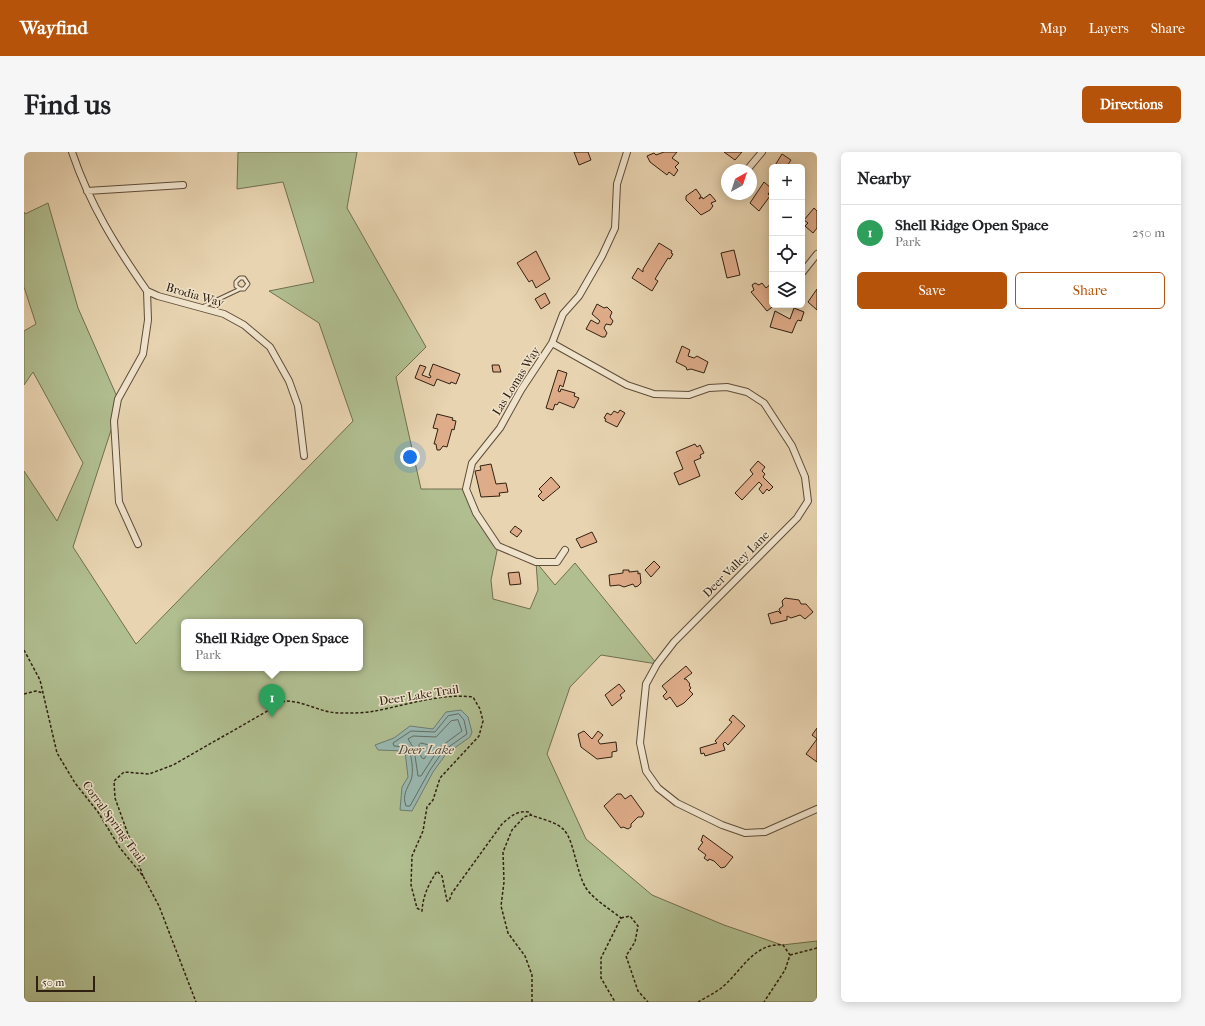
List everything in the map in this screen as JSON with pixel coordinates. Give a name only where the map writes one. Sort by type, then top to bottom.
[{"type":"street","name":"Brodia Way","points":[[72,152],[100,221],[147,291],[158,296],[224,314],[244,325],[270,347],[289,381],[298,406],[304,456]]},
{"type":"street","name":"Las Lomas Way","points":[[565,550],[557,562],[536,562],[498,546],[476,513],[466,489],[472,463],[500,428],[521,390],[552,343],[563,314],[579,296],[602,256],[615,228],[617,184],[627,152]]},
{"type":"street","points":[[752,164],[762,152]]},
{"type":"street","points":[[87,191],[183,185]]},
{"type":"street","points":[[803,272],[817,254]]},
{"type":"street","points":[[138,544],[119,502],[114,421],[118,399],[143,354],[148,320],[147,291]]},
{"type":"street","name":"Deer Valley Lane","points":[[552,343],[627,385],[654,394],[689,395],[708,388],[727,387],[747,392],[764,403],[792,446],[806,477],[808,501],[797,518],[674,642],[657,664],[646,684],[640,743],[646,771],[658,788],[677,803],[722,826],[745,833],[765,832],[817,810]]},
{"type":"lane","points":[[202,307],[240,289],[244,289],[248,286],[248,281],[244,278],[240,278],[236,282],[236,286],[240,289]]},
{"type":"path","name":"Corral Spring Trail","points":[[24,650],[40,680],[57,753],[62,764],[98,812],[120,848],[143,876],[159,906],[196,1002]]},
{"type":"path","points":[[24,694],[36,691],[43,693]]},
{"type":"path","name":"Deer Lake Trail","points":[[143,876],[115,798],[114,782],[124,772],[149,774],[172,765],[285,702],[299,701],[317,709],[339,713],[373,711],[461,696],[472,697],[480,709],[483,721],[480,736],[440,778],[433,800],[426,807],[423,831],[412,856],[411,885],[417,908],[422,911],[422,900],[426,889],[437,871],[442,876],[447,901],[449,901],[452,893],[502,824],[512,815],[524,811],[529,812],[531,815]]},
{"type":"path","points":[[532,1002],[532,975],[525,956],[508,933],[501,906],[504,882],[502,852],[512,830],[524,817],[531,815],[557,825],[565,831],[572,846],[578,872],[587,889],[621,918]]},
{"type":"path","points":[[621,918],[630,916],[638,926],[635,942],[626,956],[638,991],[648,1002]]},
{"type":"path","points":[[615,1002],[601,978],[601,958],[621,918]]},
{"type":"path","points":[[698,1002],[720,989],[756,951],[773,944],[782,944],[790,955]]},
{"type":"path","points":[[790,955],[817,948]]},
{"type":"path","points":[[764,1002],[785,970],[790,955]]},
{"type":"green space","points":[[238,152],[357,152],[347,208],[426,347],[396,377],[421,489],[466,489],[476,513],[498,546],[491,580],[493,599],[530,609],[538,590],[536,562],[555,585],[575,563],[657,664],[601,655],[570,687],[547,754],[586,839],[652,895],[724,925],[782,945],[817,941],[817,1002],[24,1002],[24,471],[57,521],[83,463],[33,372],[24,385],[24,331],[36,324],[24,287],[24,212],[25,214],[48,203],[78,308],[118,399],[114,421],[73,547],[136,644],[353,421],[319,323],[269,291],[314,282],[283,182],[237,189]]},
{"type":"water","name":"Deer Lake","points":[[461,710],[468,717],[472,732],[470,737],[446,754],[433,772],[412,811],[400,810],[402,787],[408,777],[405,751],[378,750],[375,745],[394,738],[410,726],[433,729],[446,712]]},
{"type":"building","points":[[574,152],[588,152],[591,160],[579,165]]},
{"type":"building","points":[[664,152],[677,152],[672,158],[679,163],[675,167],[678,170],[674,176],[669,172],[667,175],[650,162],[647,156],[654,153],[656,155]]},
{"type":"building","points":[[724,152],[742,152],[735,160]]},
{"type":"building","points":[[782,154],[791,160],[788,164],[776,164]]},
{"type":"building","points":[[764,182],[769,186],[769,197],[759,211],[750,203],[752,200],[757,200],[757,192]]},
{"type":"building","points":[[696,189],[701,196],[699,199],[702,197],[703,199],[710,194],[716,201],[711,203],[713,206],[710,210],[701,215],[686,200],[686,196]]},
{"type":"building","points":[[814,208],[817,211],[817,228],[813,233],[805,226],[808,223],[805,219]]},
{"type":"building","points":[[659,243],[672,251],[671,253],[673,254],[670,259],[668,258],[655,279],[658,281],[652,291],[632,278],[638,268],[643,272],[643,269]]},
{"type":"building","points":[[734,250],[740,275],[727,278],[721,253]]},
{"type":"building","points":[[536,251],[550,279],[536,288],[532,280],[529,282],[517,263]]},
{"type":"building","points":[[755,283],[759,285],[762,283],[766,288],[769,286],[769,308],[771,308],[767,311],[751,292],[754,290],[752,285]]},
{"type":"building","points":[[817,289],[817,310],[808,302]]},
{"type":"building","points":[[545,293],[550,303],[541,309],[535,299]]},
{"type":"building","points":[[597,304],[604,308],[607,307],[612,312],[610,317],[613,321],[611,325],[606,324],[604,328],[607,333],[605,337],[586,329],[591,320],[598,324],[600,321],[592,314]]},
{"type":"building","points":[[794,308],[804,312],[801,321],[798,320],[792,333],[770,327],[775,311],[790,319]]},
{"type":"building","points":[[682,346],[690,350],[688,356],[694,358],[697,356],[708,362],[704,373],[691,369],[687,370],[686,367],[676,362]]},
{"type":"building","points":[[433,364],[460,374],[456,384],[451,382],[450,384],[437,379],[434,386],[415,378],[420,365],[426,367],[422,375],[430,378],[431,376],[429,375]]},
{"type":"building","points":[[492,365],[499,365],[501,372],[493,372]]},
{"type":"building","points":[[558,370],[567,373],[563,387],[560,385],[558,391],[560,392],[561,389],[575,393],[574,396],[579,398],[574,408],[559,402],[557,405],[555,404],[553,410],[546,408]]},
{"type":"building","points":[[620,410],[625,413],[617,427],[605,421],[606,419],[604,418],[607,413],[611,415],[614,411],[618,413]]},
{"type":"building","points":[[437,414],[453,418],[452,420],[456,421],[447,447],[443,446],[440,450],[437,450],[436,444],[434,444],[438,429],[433,428]]},
{"type":"building","points":[[695,444],[697,447],[700,445],[704,453],[700,455],[701,458],[694,461],[700,476],[679,485],[674,473],[683,469],[676,452]]},
{"type":"building","points":[[758,461],[765,467],[762,471],[765,474],[763,477],[773,487],[769,491],[767,489],[763,494],[759,489],[762,485],[759,482],[742,500],[735,493],[753,474],[750,470]]},
{"type":"building","points":[[491,464],[496,484],[506,483],[508,492],[499,493],[500,496],[481,497],[475,471],[481,470],[480,466]]},
{"type":"building","points":[[551,477],[560,487],[543,501],[538,496],[542,492],[539,489]]},
{"type":"building","points":[[515,526],[522,531],[517,537],[510,532]]},
{"type":"building","points":[[592,532],[597,542],[581,548],[576,539]]},
{"type":"building","points":[[654,561],[660,567],[651,577],[645,570]]},
{"type":"building","points":[[623,570],[629,570],[629,572],[638,571],[638,574],[640,573],[641,583],[635,587],[633,584],[624,587],[619,585],[610,586],[609,575],[623,573]]},
{"type":"building","points":[[519,572],[521,584],[510,585],[508,573]]},
{"type":"building","points":[[785,598],[799,600],[801,604],[806,604],[813,612],[805,619],[800,615],[791,618],[787,616],[787,620],[771,624],[768,614],[778,611],[781,614],[779,609],[783,606],[782,601]]},
{"type":"building","points":[[686,666],[692,673],[684,679],[686,679],[690,684],[689,685],[691,688],[689,690],[693,694],[684,703],[677,707],[670,697],[666,700],[663,696],[667,692],[662,686]]},
{"type":"building","points":[[619,684],[625,691],[620,695],[622,698],[612,706],[605,695]]},
{"type":"building","points":[[733,715],[745,726],[728,745],[725,742],[723,744],[725,750],[705,756],[704,753],[701,754],[700,748],[717,743],[715,741],[732,722],[729,720]]},
{"type":"building","points":[[817,728],[817,739],[812,735]]},
{"type":"building","points":[[584,731],[592,739],[598,731],[603,735],[598,741],[600,744],[616,742],[617,751],[612,752],[612,757],[597,759],[581,747],[578,734]]},
{"type":"building","points":[[817,739],[817,762],[806,754]]},
{"type":"building","points":[[617,794],[621,794],[625,799],[631,795],[644,813],[642,817],[638,817],[631,824],[631,827],[628,829],[623,827],[621,828],[604,806]]},
{"type":"building","points":[[703,835],[733,857],[725,867],[721,868],[714,861],[709,859],[708,861],[704,858],[706,855],[698,849],[703,842],[701,841]]},
{"type":"place","name":"Shell Ridge Open Space","points":[[272,717]]}]
